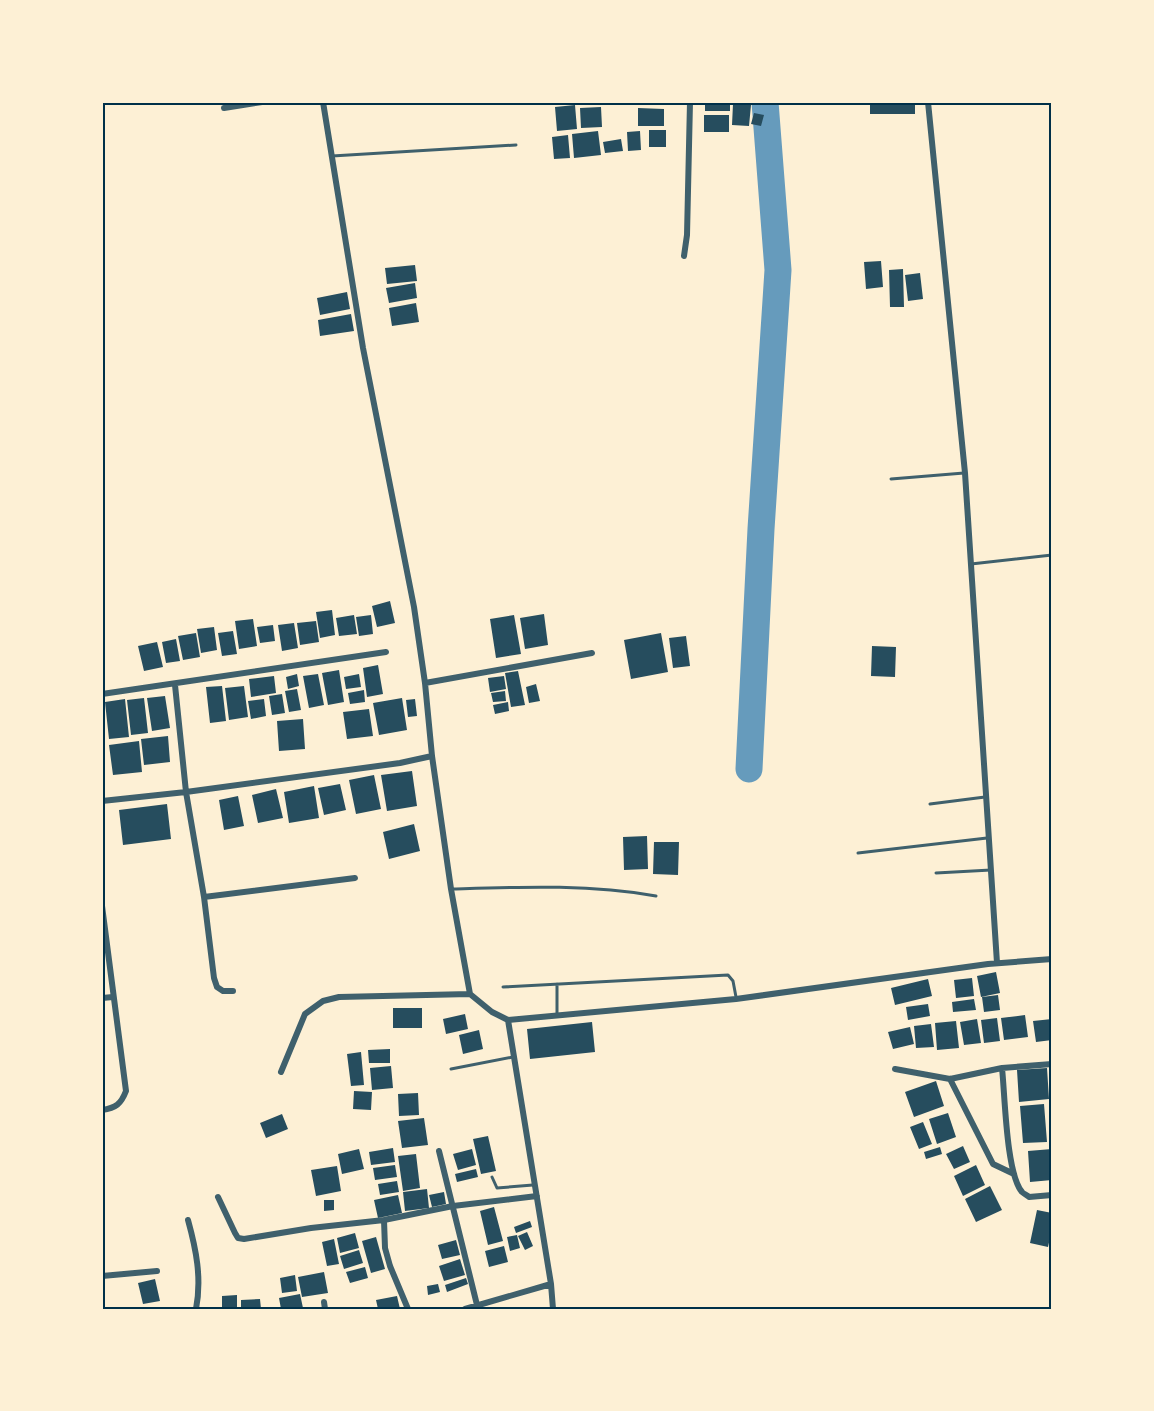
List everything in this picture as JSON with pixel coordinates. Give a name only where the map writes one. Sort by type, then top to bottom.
[{"type":"street","points":[[224,108],[262,102]]},
{"type":"street","points":[[323,102],[363,348],[414,607],[451,888],[470,994],[492,1012],[508,1020],[736,999],[997,963],[1052,959]]},
{"type":"street","points":[[684,256],[687,235],[690,102]]},
{"type":"street","points":[[928,102],[965,473],[997,963]]},
{"type":"street","points":[[102,694],[386,652]]},
{"type":"street","points":[[425,683],[592,653]]},
{"type":"street","points":[[175,685],[186,792],[204,897],[214,978],[217,987],[223,991],[233,991]]},
{"type":"street","points":[[102,801],[400,763],[432,756]]},
{"type":"street","points":[[204,897],[355,878]]},
{"type":"street","points":[[102,906],[126,1091],[121,1103],[102,1110]]},
{"type":"street","points":[[281,1072],[305,1014],[323,1001],[339,998],[470,994]]},
{"type":"street","points":[[102,998],[113,997]]},
{"type":"street","points":[[508,1020],[551,1284],[553,1309]]},
{"type":"street","points":[[895,1069],[950,1079],[1002,1068],[1052,1064]]},
{"type":"street","points":[[1002,1068],[1014,1174],[1021,1191],[1029,1197],[1052,1195]]},
{"type":"street","points":[[950,1079],[993,1164],[1014,1174]]},
{"type":"street","points":[[439,1151],[477,1305]]},
{"type":"street","points":[[218,1197],[238,1238],[244,1239],[311,1228],[384,1220],[453,1206],[537,1196]]},
{"type":"street","points":[[188,1220],[196,1249],[199,1278],[196,1309]]},
{"type":"street","points":[[384,1220],[385,1248],[408,1309]]},
{"type":"street","points":[[102,1276],[157,1271]]},
{"type":"street","points":[[465,1309],[551,1284]]},
{"type":"lane","points":[[332,156],[516,145]]},
{"type":"lane","points":[[891,479],[965,473]]},
{"type":"lane","points":[[971,564],[1052,555]]},
{"type":"lane","points":[[930,804],[986,797]]},
{"type":"lane","points":[[858,853],[989,837]]},
{"type":"lane","points":[[936,873],[991,870]]},
{"type":"lane","points":[[451,888],[608,889],[656,896]]},
{"type":"lane","points":[[503,987],[728,975],[734,981],[736,999]]},
{"type":"lane","points":[[556,1014],[557,984]]},
{"type":"lane","points":[[450,1069],[514,1057]]},
{"type":"lane","points":[[492,1177],[497,1188],[535,1185]]},
{"type":"building","points":[[705,102],[730,102],[730,111],[705,111]]},
{"type":"building","points":[[870,102],[915,102],[915,114],[870,114]]},
{"type":"building","points":[[733,104],[751,105],[749,126],[732,125]]},
{"type":"building","points":[[575,105],[577,129],[557,131],[555,107]]},
{"type":"building","points":[[601,107],[602,127],[581,128],[580,108]]},
{"type":"building","points":[[638,108],[664,109],[664,126],[638,126]]},
{"type":"building","points":[[754,113],[764,115],[761,126],[751,124]]},
{"type":"building","points":[[704,115],[729,115],[729,132],[704,132]]},
{"type":"building","points":[[649,130],[666,130],[666,147],[649,147]]},
{"type":"building","points":[[598,131],[601,155],[574,158],[572,134]]},
{"type":"building","points":[[640,131],[641,150],[628,151],[627,132]]},
{"type":"building","points":[[568,135],[570,158],[554,159],[552,137]]},
{"type":"building","points":[[621,139],[623,151],[605,153],[603,142]]},
{"type":"building","points":[[881,261],[883,287],[866,289],[864,262]]},
{"type":"building","points":[[415,265],[417,281],[387,284],[385,268]]},
{"type":"building","points":[[903,269],[904,307],[890,307],[889,270]]},
{"type":"building","points":[[920,273],[923,299],[908,301],[905,275]]},
{"type":"building","points":[[415,283],[417,298],[389,303],[386,288]]},
{"type":"building","points":[[347,292],[350,309],[320,315],[317,298]]},
{"type":"building","points":[[416,303],[419,322],[392,326],[389,308]]},
{"type":"building","points":[[351,314],[354,331],[320,336],[318,320]]},
{"type":"building","points":[[390,601],[395,623],[377,627],[372,606]]},
{"type":"building","points":[[332,610],[335,635],[320,638],[316,612]]},
{"type":"building","points":[[544,614],[548,645],[525,649],[520,618]]},
{"type":"building","points":[[354,615],[357,634],[339,636],[336,618]]},
{"type":"building","points":[[371,615],[373,634],[359,636],[356,617]]},
{"type":"building","points":[[514,615],[521,654],[496,658],[490,619]]},
{"type":"building","points":[[253,619],[257,646],[239,649],[235,621]]},
{"type":"building","points":[[316,621],[319,642],[300,645],[297,623]]},
{"type":"building","points":[[294,623],[298,648],[282,651],[278,625]]},
{"type":"building","points":[[273,625],[275,641],[260,643],[257,627]]},
{"type":"building","points":[[214,627],[217,650],[201,653],[197,629]]},
{"type":"building","points":[[233,631],[237,654],[222,656],[218,633]]},
{"type":"building","points":[[196,633],[200,657],[183,660],[178,636]]},
{"type":"building","points":[[661,633],[668,672],[631,679],[624,640]]},
{"type":"building","points":[[686,636],[690,666],[673,668],[669,638]]},
{"type":"building","points":[[176,639],[180,661],[166,663],[162,642]]},
{"type":"building","points":[[157,642],[163,667],[144,671],[138,646]]},
{"type":"building","points":[[872,646],[896,647],[895,677],[871,676]]},
{"type":"building","points":[[378,665],[383,694],[367,697],[363,668]]},
{"type":"building","points":[[339,670],[344,702],[328,705],[322,673]]},
{"type":"building","points":[[518,671],[525,705],[511,707],[505,673]]},
{"type":"building","points":[[297,674],[299,686],[288,689],[286,677]]},
{"type":"building","points":[[318,674],[324,705],[309,708],[303,676]]},
{"type":"building","points":[[359,674],[361,687],[346,689],[344,677]]},
{"type":"building","points":[[274,676],[276,693],[251,697],[249,679]]},
{"type":"building","points":[[504,676],[506,689],[490,692],[488,678]]},
{"type":"building","points":[[536,684],[540,701],[529,703],[526,687]]},
{"type":"building","points":[[222,686],[226,721],[210,723],[206,687]]},
{"type":"building","points":[[244,686],[248,717],[229,720],[225,688]]},
{"type":"building","points":[[297,689],[301,710],[289,712],[285,691]]},
{"type":"building","points":[[364,690],[365,702],[350,704],[348,693]]},
{"type":"building","points":[[505,691],[506,701],[493,702],[491,693]]},
{"type":"building","points":[[282,694],[285,713],[272,715],[269,696]]},
{"type":"building","points":[[165,696],[170,728],[152,731],[147,698]]},
{"type":"building","points":[[144,698],[148,733],[131,735],[127,700]]},
{"type":"building","points":[[402,698],[407,730],[379,735],[373,703]]},
{"type":"building","points":[[125,699],[129,737],[109,739],[105,702]]},
{"type":"building","points":[[264,699],[266,716],[251,719],[248,701]]},
{"type":"building","points":[[415,699],[417,716],[408,717],[406,700]]},
{"type":"building","points":[[508,702],[509,711],[495,714],[493,705]]},
{"type":"building","points":[[369,709],[373,736],[347,739],[343,712]]},
{"type":"building","points":[[303,719],[305,749],[279,751],[277,721]]},
{"type":"building","points":[[168,736],[170,762],[144,765],[141,739]]},
{"type":"building","points":[[139,741],[142,772],[113,775],[109,745]]},
{"type":"building","points":[[412,771],[417,806],[387,811],[381,775]]},
{"type":"building","points":[[374,775],[381,809],[356,814],[349,780]]},
{"type":"building","points":[[340,784],[346,810],[324,815],[318,788]]},
{"type":"building","points":[[314,786],[319,818],[289,823],[284,792]]},
{"type":"building","points":[[276,789],[283,818],[258,823],[252,795]]},
{"type":"building","points":[[238,796],[244,826],[224,830],[219,800]]},
{"type":"building","points":[[167,804],[171,839],[123,845],[119,810]]},
{"type":"building","points":[[414,824],[420,851],[389,859],[383,832]]},
{"type":"building","points":[[647,836],[648,869],[624,870],[623,837]]},
{"type":"building","points":[[654,842],[679,842],[678,875],[653,874]]},
{"type":"building","points":[[996,972],[1000,993],[981,997],[977,976]]},
{"type":"building","points":[[972,978],[974,996],[956,998],[954,980]]},
{"type":"building","points":[[928,979],[932,996],[895,1005],[891,988]]},
{"type":"building","points":[[998,995],[1000,1010],[984,1012],[982,997]]},
{"type":"building","points":[[974,999],[976,1010],[953,1012],[952,1002]]},
{"type":"building","points":[[928,1004],[930,1016],[908,1020],[906,1007]]},
{"type":"building","points":[[393,1008],[422,1008],[422,1028],[393,1028]]},
{"type":"building","points":[[465,1014],[468,1029],[446,1034],[443,1019]]},
{"type":"building","points":[[1025,1015],[1028,1037],[1004,1040],[1001,1018]]},
{"type":"building","points":[[997,1018],[1000,1041],[984,1043],[981,1020]]},
{"type":"building","points":[[977,1019],[981,1043],[964,1045],[960,1022]]},
{"type":"building","points":[[1052,1019],[1052,1040],[1036,1042],[1033,1021]]},
{"type":"building","points":[[956,1021],[959,1048],[937,1050],[935,1023]]},
{"type":"building","points":[[592,1022],[595,1052],[530,1059],[527,1029]]},
{"type":"building","points":[[931,1024],[934,1047],[916,1048],[914,1026]]},
{"type":"building","points":[[910,1027],[914,1044],[893,1049],[888,1032]]},
{"type":"building","points":[[479,1030],[483,1049],[463,1054],[459,1035]]},
{"type":"building","points":[[390,1049],[390,1063],[369,1063],[368,1050]]},
{"type":"building","points":[[361,1052],[364,1085],[351,1086],[347,1054]]},
{"type":"building","points":[[391,1066],[393,1088],[372,1090],[370,1068]]},
{"type":"building","points":[[1047,1068],[1049,1099],[1019,1102],[1017,1070]]},
{"type":"building","points":[[936,1081],[944,1106],[914,1117],[905,1092]]},
{"type":"building","points":[[354,1091],[372,1092],[371,1110],[353,1109]]},
{"type":"building","points":[[418,1093],[419,1115],[399,1116],[398,1094]]},
{"type":"building","points":[[1044,1104],[1047,1142],[1023,1143],[1020,1106]]},
{"type":"building","points":[[948,1113],[956,1137],[937,1144],[929,1119]]},
{"type":"building","points":[[282,1114],[288,1129],[266,1138],[260,1123]]},
{"type":"building","points":[[424,1118],[428,1145],[402,1148],[398,1121]]},
{"type":"building","points":[[923,1122],[932,1144],[919,1149],[910,1127]]},
{"type":"building","points":[[488,1136],[496,1171],[481,1174],[473,1139]]},
{"type":"building","points":[[963,1146],[970,1162],[954,1169],[946,1154]]},
{"type":"building","points":[[940,1147],[942,1154],[926,1159],[924,1152]]},
{"type":"building","points":[[393,1148],[395,1162],[371,1165],[369,1152]]},
{"type":"building","points":[[359,1149],[364,1169],[342,1174],[338,1154]]},
{"type":"building","points":[[472,1149],[476,1165],[458,1170],[453,1154]]},
{"type":"building","points":[[1052,1149],[1052,1180],[1030,1182],[1028,1151]]},
{"type":"building","points":[[416,1154],[420,1188],[403,1191],[398,1156]]},
{"type":"building","points":[[395,1165],[397,1177],[375,1180],[373,1168]]},
{"type":"building","points":[[976,1165],[985,1185],[963,1196],[954,1176]]},
{"type":"building","points":[[337,1166],[341,1191],[316,1196],[311,1170]]},
{"type":"building","points":[[476,1169],[478,1177],[457,1182],[455,1174]]},
{"type":"building","points":[[397,1181],[399,1192],[380,1195],[378,1184]]},
{"type":"building","points":[[990,1186],[1002,1210],[976,1222],[965,1199]]},
{"type":"building","points":[[427,1189],[429,1208],[405,1211],[403,1192]]},
{"type":"building","points":[[444,1192],[446,1204],[432,1207],[429,1195]]},
{"type":"building","points":[[398,1195],[402,1213],[378,1218],[374,1200]]},
{"type":"building","points":[[324,1200],[334,1200],[334,1210],[324,1211]]},
{"type":"building","points":[[494,1207],[503,1241],[488,1245],[480,1211]]},
{"type":"building","points":[[1037,1210],[1052,1213],[1052,1229],[1048,1247],[1030,1243]]},
{"type":"building","points":[[530,1221],[532,1227],[516,1233],[514,1227]]},
{"type":"building","points":[[527,1232],[533,1246],[525,1250],[518,1236]]},
{"type":"building","points":[[355,1233],[359,1248],[340,1253],[337,1238]]},
{"type":"building","points":[[517,1235],[520,1248],[510,1251],[507,1237]]},
{"type":"building","points":[[376,1237],[385,1269],[371,1273],[362,1241]]},
{"type":"building","points":[[334,1239],[339,1264],[327,1266],[322,1242]]},
{"type":"building","points":[[456,1240],[460,1255],[442,1259],[438,1245]]},
{"type":"building","points":[[504,1246],[508,1262],[489,1267],[485,1251]]},
{"type":"building","points":[[359,1250],[363,1263],[344,1269],[340,1256]]},
{"type":"building","points":[[460,1259],[465,1275],[444,1281],[439,1266]]},
{"type":"building","points":[[365,1267],[368,1278],[350,1283],[346,1272]]},
{"type":"building","points":[[324,1272],[328,1293],[302,1297],[298,1277]]},
{"type":"building","points":[[295,1275],[297,1291],[282,1293],[280,1278]]},
{"type":"building","points":[[466,1278],[468,1284],[447,1292],[445,1285]]},
{"type":"building","points":[[155,1279],[160,1301],[143,1304],[138,1283]]},
{"type":"building","points":[[438,1284],[440,1292],[428,1295],[427,1286]]},
{"type":"building","points":[[300,1294],[303,1308],[281,1309],[279,1298]]},
{"type":"building","points":[[237,1295],[237,1309],[222,1309],[222,1296]]},
{"type":"building","points":[[397,1296],[400,1309],[378,1309],[376,1300]]},
{"type":"building","points":[[260,1299],[261,1309],[241,1309],[241,1300]]},
{"type":"waterway","points":[[749,769],[761,529],[778,270],[765,102]]}]
